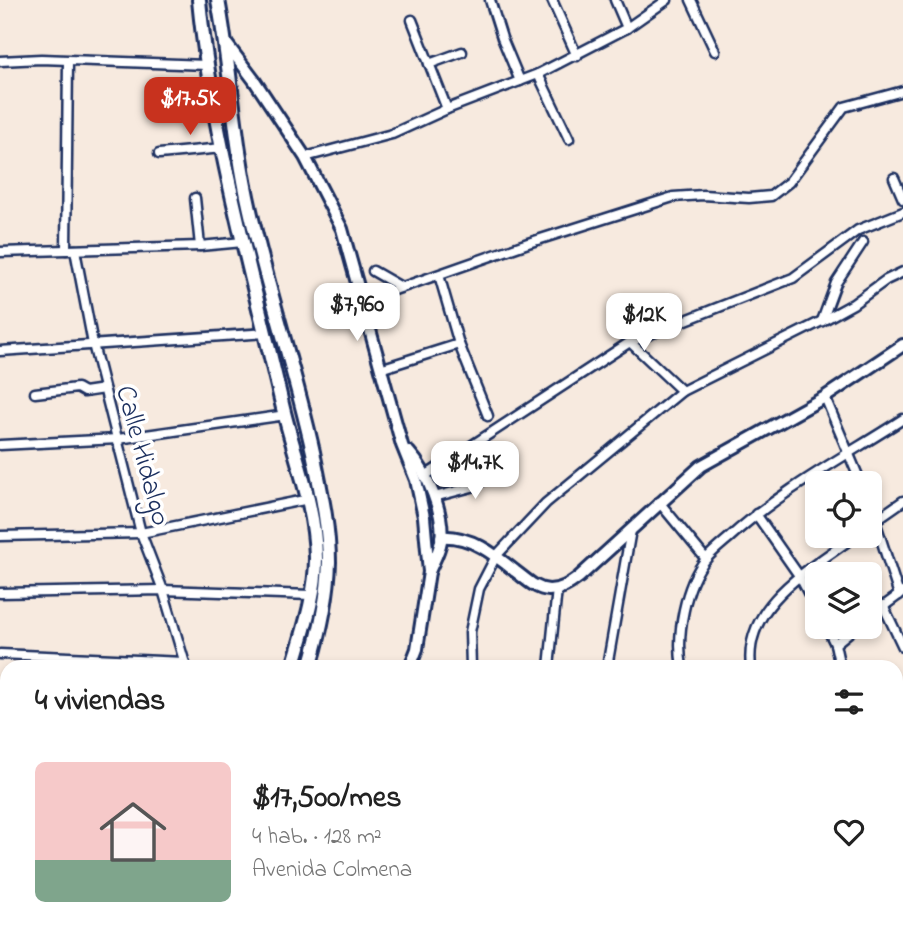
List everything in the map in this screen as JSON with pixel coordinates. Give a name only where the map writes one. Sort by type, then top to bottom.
[{"type":"main road","points":[[218,0],[243,178],[260,255],[302,404],[324,516],[329,561],[327,594],[312,660]]},
{"type":"main road","points":[[199,5],[228,181],[314,523],[316,559],[311,595],[295,660]]},
{"type":"street","points":[[490,0],[520,81]]},
{"type":"street","points":[[552,0],[577,55]]},
{"type":"street","points":[[615,0],[627,27]]},
{"type":"street","points":[[305,157],[392,134],[447,109],[538,74],[627,27],[667,0]]},
{"type":"street","points":[[691,0],[715,51]]},
{"type":"street","points":[[412,20],[447,109]]},
{"type":"street","points":[[226,43],[305,157],[342,229],[402,445],[421,498],[429,572]]},
{"type":"street","points":[[429,64],[462,52]]},
{"type":"street","points":[[0,61],[207,65]]},
{"type":"street","name":"Calle Hidalgo","points":[[68,61],[71,250],[141,533],[163,590],[184,660]]},
{"type":"street","points":[[538,74],[569,139]]},
{"type":"street","points":[[363,301],[528,243],[673,197],[771,196],[789,182],[844,107],[903,91]]},
{"type":"street","points":[[159,154],[223,148]]},
{"type":"street","points":[[894,178],[903,200]]},
{"type":"street","points":[[195,198],[200,246]]},
{"type":"street","points":[[425,476],[630,342],[793,278],[859,230],[903,212]]},
{"type":"street","points":[[0,252],[200,246],[243,242]]},
{"type":"street","points":[[822,321],[836,284],[863,242]]},
{"type":"street","points":[[373,271],[401,287]]},
{"type":"street","points":[[439,275],[459,344],[488,416]]},
{"type":"street","points":[[471,660],[470,632],[479,589],[496,556],[546,503],[682,391],[822,321],[886,281],[901,277]]},
{"type":"street","points":[[0,351],[266,333]]},
{"type":"street","points":[[630,342],[682,391]]},
{"type":"street","points":[[380,369],[459,344]]},
{"type":"street","points":[[441,537],[454,536],[470,541],[496,556],[535,587],[557,589],[579,577],[701,466],[825,397],[903,345]]},
{"type":"street","points":[[35,393],[77,388],[84,392],[104,389]]},
{"type":"street","points":[[825,397],[856,471]]},
{"type":"street","points":[[0,445],[118,439],[286,415]]},
{"type":"street","points":[[682,660],[685,606],[706,559],[757,514],[811,476],[903,419]]},
{"type":"street","points":[[402,445],[417,461],[434,496],[441,537],[429,572],[412,660]]},
{"type":"street","points":[[434,496],[472,487],[501,469]]},
{"type":"street","points":[[0,537],[141,533],[309,499]]},
{"type":"street","points":[[882,516],[903,501]]},
{"type":"street","points":[[659,502],[706,559]]},
{"type":"street","points":[[757,514],[805,587]]},
{"type":"street","points":[[608,660],[631,530]]},
{"type":"street","points":[[882,545],[901,593],[883,605],[903,647]]},
{"type":"street","points":[[751,660],[753,631],[763,614],[780,594],[839,548]]},
{"type":"street","points":[[550,660],[557,589]]},
{"type":"street","points":[[0,593],[163,590],[311,595]]},
{"type":"street","points":[[832,639],[838,660]]},
{"type":"street","points":[[835,644],[841,639]]},
{"type":"street","points":[[0,654],[129,660]]}]
